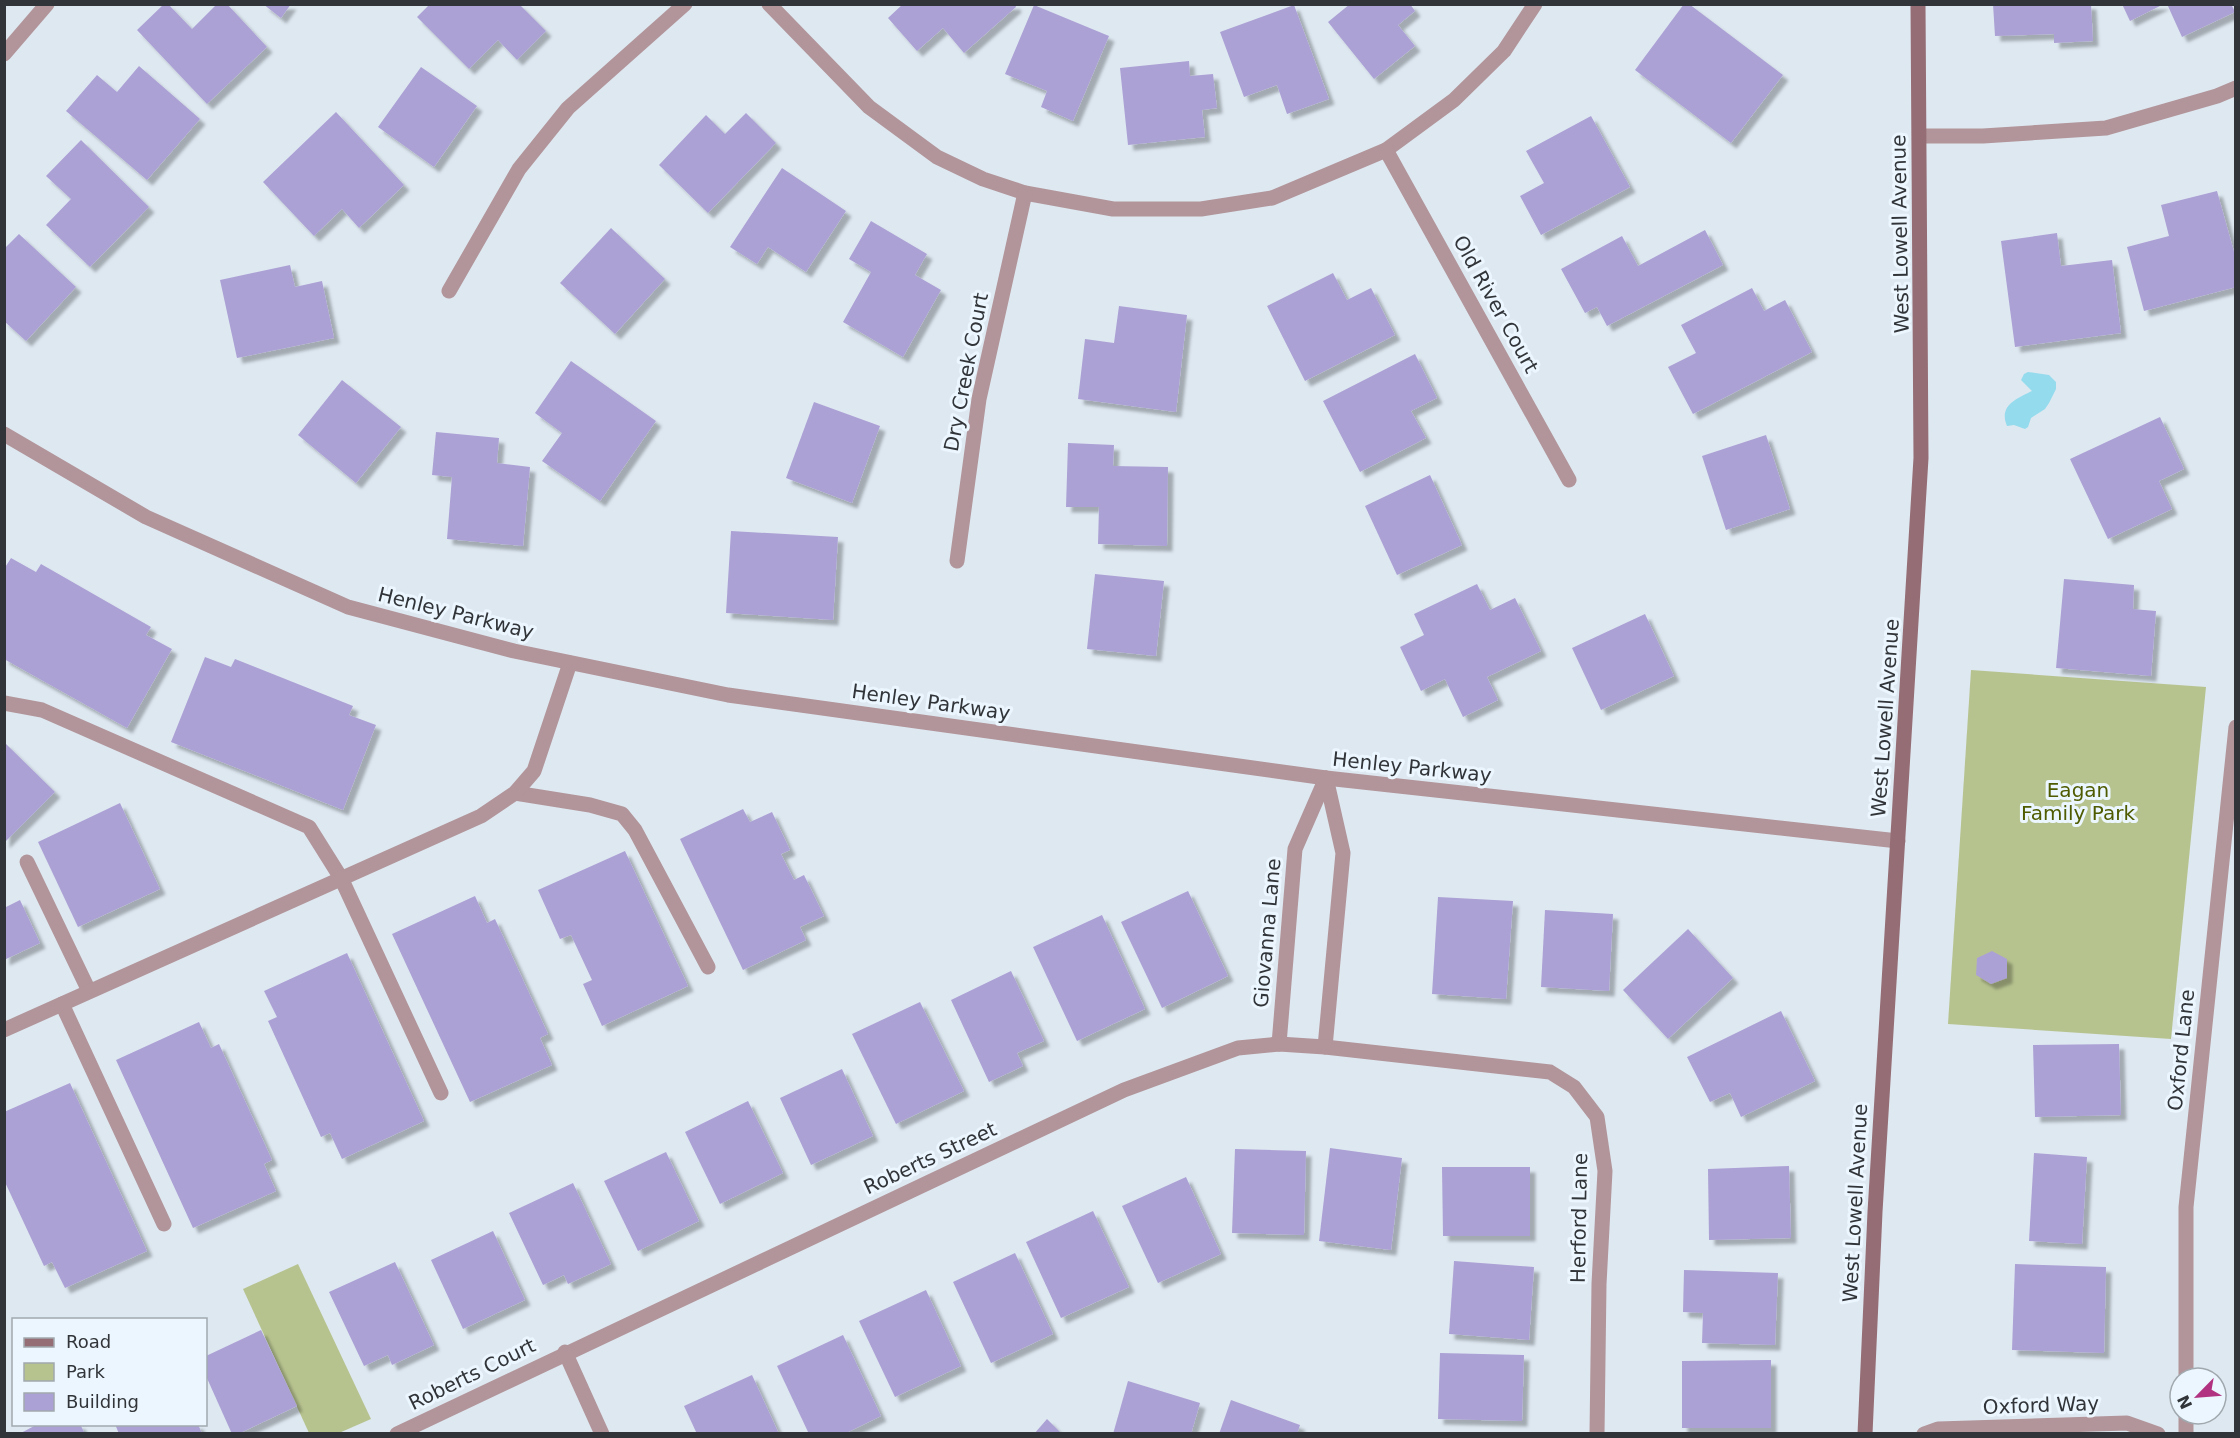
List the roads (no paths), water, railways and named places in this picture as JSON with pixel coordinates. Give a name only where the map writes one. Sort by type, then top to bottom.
[{"type":"street","points":[[4,54],[47,4]]},
{"type":"street","points":[[449,291],[519,170],[568,108],[685,4]]},
{"type":"street","points":[[769,4],[869,108],[938,157],[982,180],[1025,193],[1113,209],[1201,209],[1272,198],[1386,150],[1454,100],[1504,51],[1535,4]]},
{"type":"street","name":"West Lowell Avenue","points":[[1865,1434],[1875,1212],[1921,459],[1918,4]]},
{"type":"street","points":[[1920,136],[1983,136],[2106,128],[2217,96],[2235,88]]},
{"type":"street","name":"Old River Court","points":[[1386,150],[1569,480]]},
{"type":"street","name":"Dry Creek Court","points":[[957,561],[979,399],[1025,193]]},
{"type":"street","name":"Henley Parkway","points":[[4,434],[146,517],[348,607],[514,651],[728,695],[1326,778],[1898,841]]},
{"type":"street","points":[[4,1030],[481,816],[515,793],[534,771],[570,663]]},
{"type":"street","points":[[4,703],[42,710],[309,827],[341,878],[441,1093]]},
{"type":"street","name":"Oxford Lane","points":[[2186,1366],[2186,1207],[2235,727]]},
{"type":"street","points":[[1325,1047],[1343,853],[1326,778]]},
{"type":"street","name":"Giovanna Lane","points":[[1279,1044],[1295,849],[1326,778]]},
{"type":"street","points":[[515,793],[590,805],[622,814],[635,830],[708,967]]},
{"type":"street","points":[[27,862],[89,992]]},
{"type":"street","points":[[62,1004],[165,1224]]},
{"type":"street","name":"Roberts Street","points":[[565,1352],[1124,1090],[1238,1048],[1279,1044],[1325,1047]]},
{"type":"street","name":"Herford Lane","points":[[1325,1047],[1550,1072],[1574,1087],[1597,1117],[1605,1171],[1599,1284],[1597,1434]]},
{"type":"street","points":[[565,1352],[602,1434]]},
{"type":"street","name":"Roberts Court","points":[[396,1434],[565,1352]]},
{"type":"street","name":"Oxford Way","points":[[1924,1434],[1938,1430],[2127,1423],[2158,1434]]},
{"type":"water","points":[[2028,372],[2049,375],[2056,382],[2056,389],[2045,409],[2031,418],[2028,427],[2025,429],[2014,425],[2007,426],[2005,413],[2007,408],[2011,403],[2032,391],[2021,380]]},
{"type":"park label","name":"Eagan Family Park","points":[[2078,802]]}]
